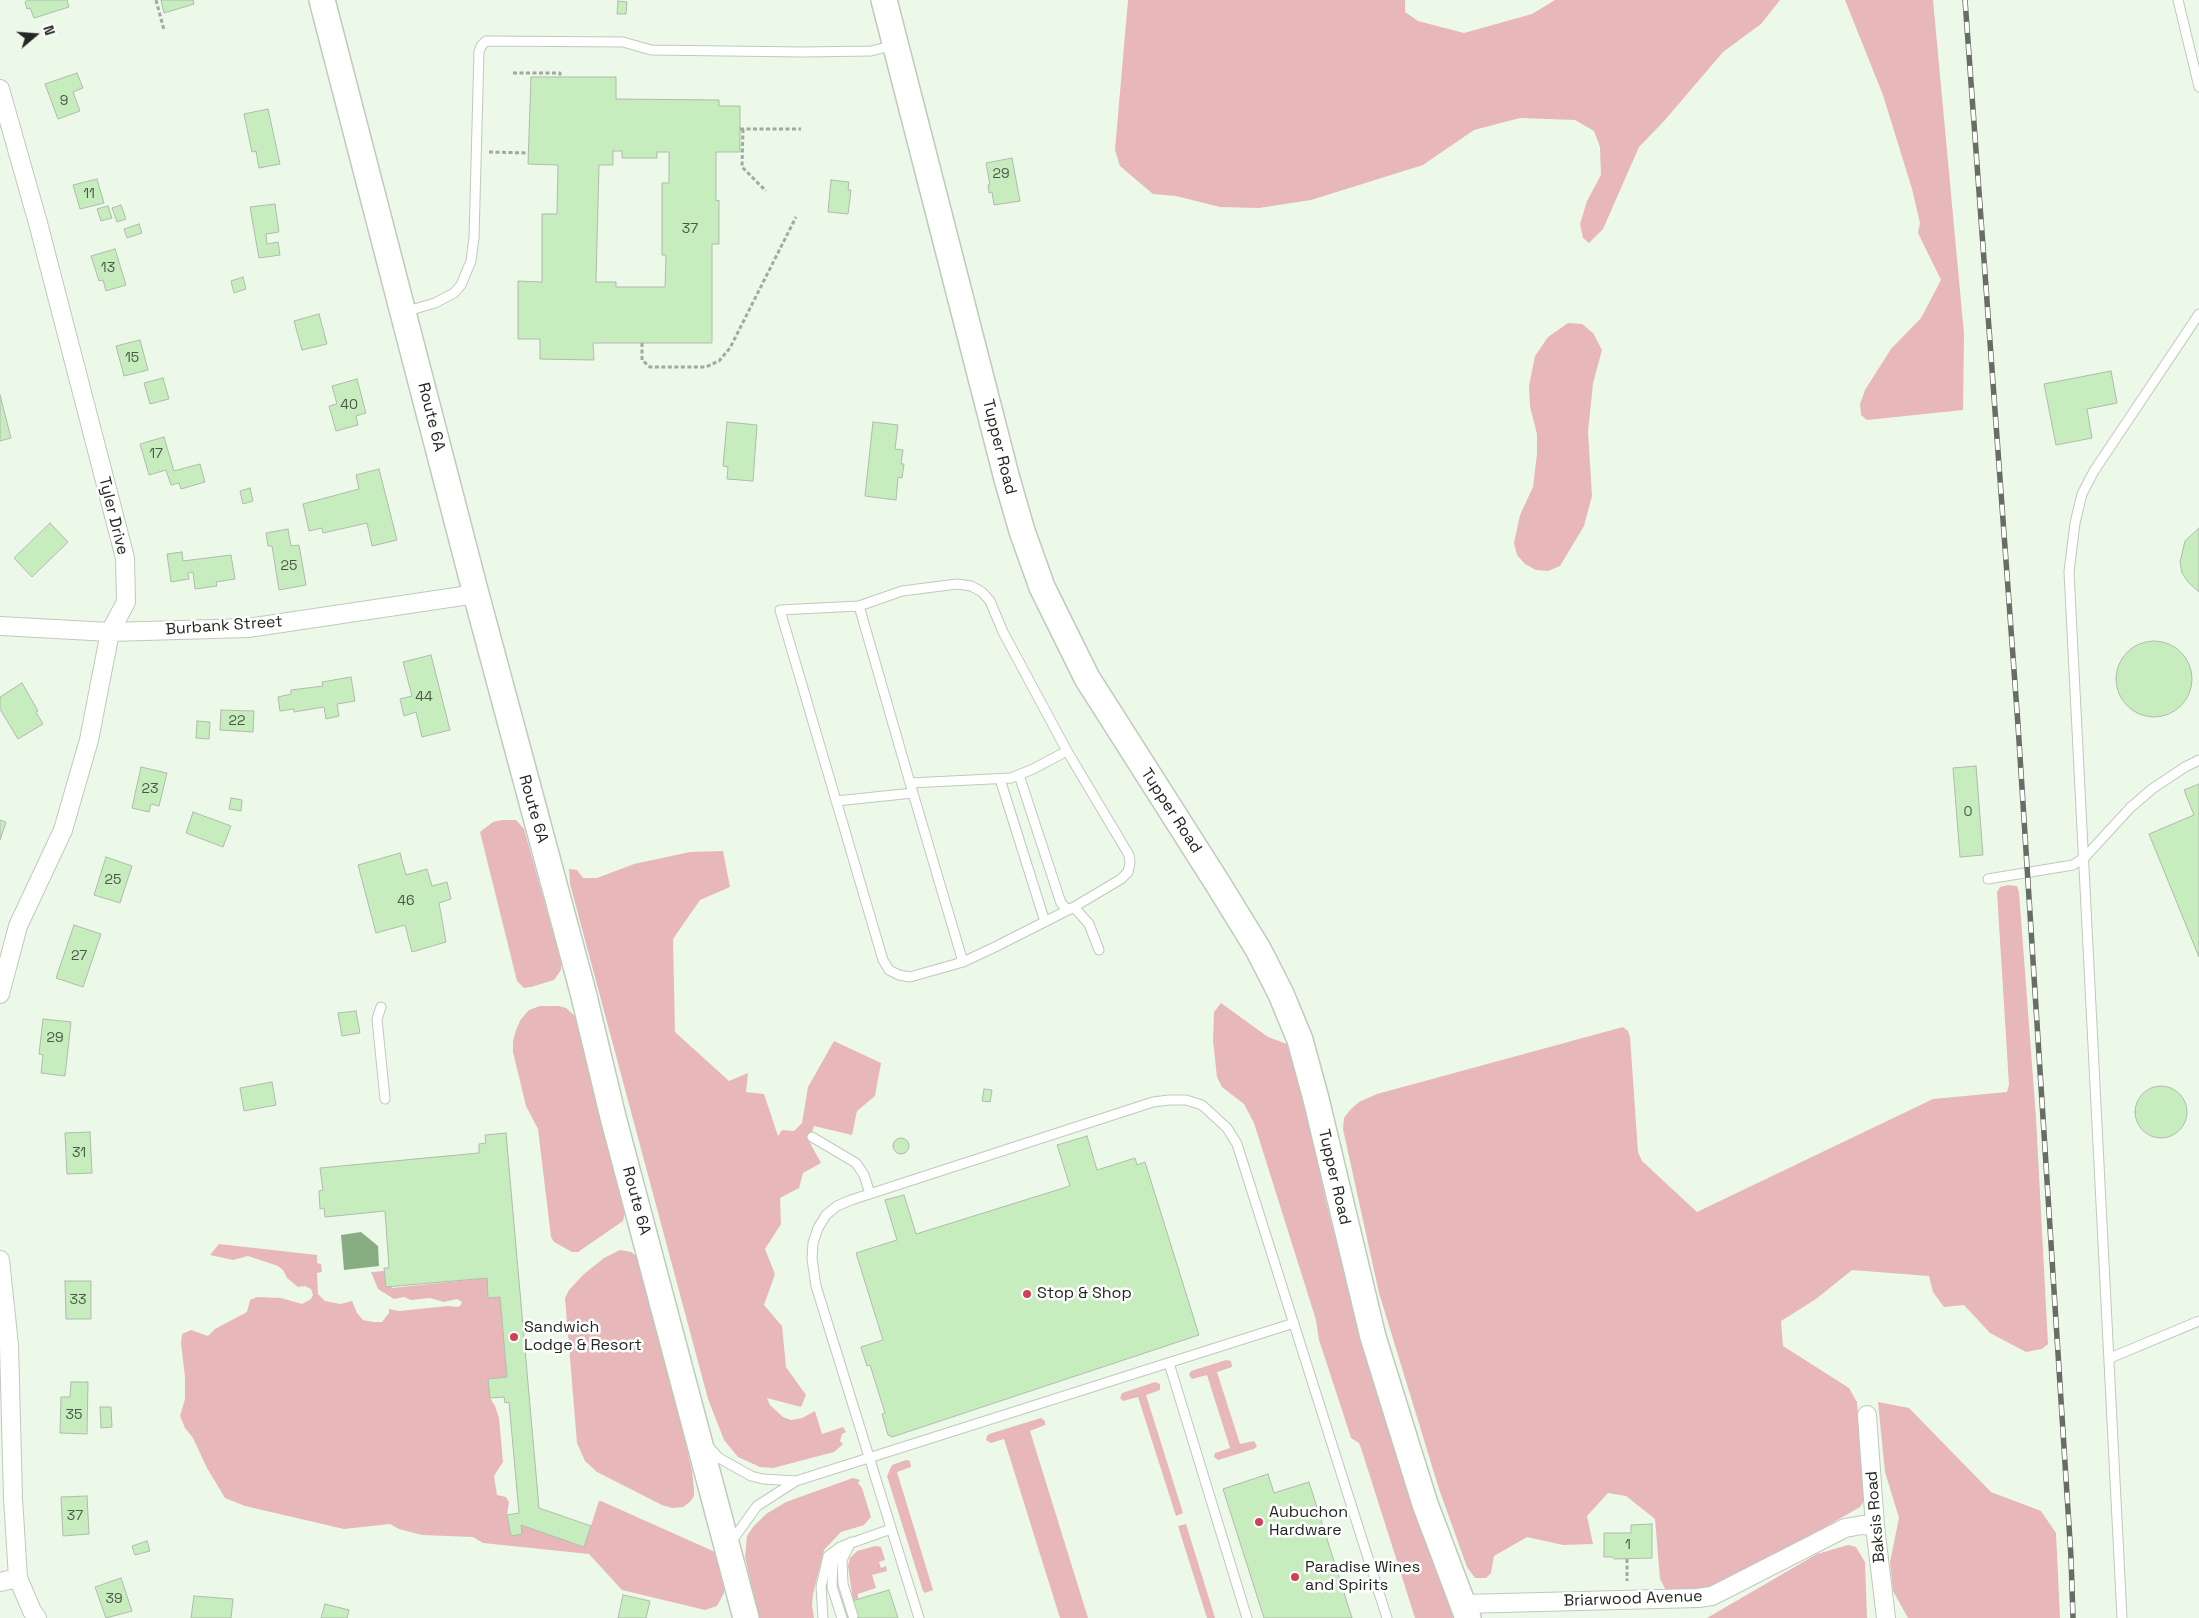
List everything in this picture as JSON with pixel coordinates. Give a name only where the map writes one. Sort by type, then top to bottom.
[{"type":"main road","name":"Route 6A","points":[[322,0],[476,594],[562,911],[613,1117],[746,1618]]},
{"type":"main road","name":"Tupper Road","points":[[884,0],[1022,532],[1042,587],[1087,678],[1258,950],[1284,1001],[1300,1040],[1314,1090],[1373,1337],[1425,1504],[1466,1611]]},
{"type":"street","name":"Tyler Drive","points":[[0,89],[38,223],[125,558],[126,602],[110,632],[89,740],[63,830],[18,926],[0,994]]},
{"type":"street","name":"Burbank Street","points":[[0,626],[110,632],[248,628],[476,594]]},
{"type":"street","points":[[0,1260],[9,1345],[13,1498],[18,1578],[28,1603],[37,1618]]},
{"type":"street","name":"Baksis Road","points":[[1867,1415],[1886,1618]]},
{"type":"street","name":"Briarwood Avenue","points":[[1466,1611],[1712,1596],[1845,1528],[1862,1525],[1876,1526]]},
{"type":"street","points":[[0,1582],[18,1578]]},
{"type":"lane","points":[[2178,0],[2199,87]]},
{"type":"lane","points":[[404,312],[443,299],[462,285],[467,275],[474,238],[479,52],[481,46],[486,41],[623,42],[651,50],[803,52],[871,51],[896,45]]},
{"type":"lane","points":[[2122,1618],[2085,857],[2069,572],[2075,522],[2082,494],[2094,470],[2199,314]]},
{"type":"lane","points":[[957,584],[971,586],[982,592],[990,601],[1004,632],[1067,751],[1129,855],[1128,872],[1121,879],[1071,908],[962,962],[910,977],[889,970],[883,960],[780,610],[859,606],[902,591],[957,584]]},
{"type":"lane","points":[[859,606],[962,962]]},
{"type":"lane","points":[[910,783],[1000,779],[1019,775],[1067,751]]},
{"type":"lane","points":[[1988,879],[2072,865],[2085,857],[2130,808],[2170,777],[2199,760]]},
{"type":"lane","points":[[1019,775],[1061,903],[1071,908],[1089,924],[1099,950]]},
{"type":"lane","points":[[1000,779],[1045,922]]},
{"type":"lane","points":[[836,800],[913,793]]},
{"type":"lane","points":[[381,1007],[377,1019],[385,1099]]},
{"type":"lane","points":[[918,1618],[816,1286],[812,1259],[813,1243],[818,1228],[826,1215],[836,1206],[870,1194],[1154,1102],[1186,1100],[1202,1105],[1227,1128],[1236,1144],[1387,1618]]},
{"type":"lane","points":[[812,1137],[856,1163],[864,1175],[870,1194]]},
{"type":"lane","points":[[2110,1358],[2199,1321]]},
{"type":"lane","points":[[728,1546],[757,1506],[796,1481],[1294,1323]]},
{"type":"lane","points":[[1169,1363],[1248,1618]]},
{"type":"lane","points":[[698,1436],[719,1458],[751,1476],[763,1479],[796,1481]]},
{"type":"lane","points":[[822,1618],[821,1587],[828,1556],[851,1542],[891,1529]]},
{"type":"lane","points":[[851,1542],[842,1560],[843,1584],[853,1616]]},
{"type":"lane","points":[[840,1547],[832,1561],[832,1587],[842,1618]]},
{"type":"path","points":[[156,0],[164,30]]},
{"type":"path","points":[[513,73],[560,73],[560,76]]},
{"type":"path","points":[[766,191],[742,167],[742,129],[801,129]]},
{"type":"path","points":[[476,151],[528,153]]},
{"type":"path","points":[[642,343],[642,360],[650,367],[706,367],[719,361],[730,348],[796,217]]},
{"type":"shaded area","points":[[1128,0],[1405,0],[1405,12],[1418,21],[1464,33],[1532,14],[1555,0],[1780,0],[1761,24],[1723,52],[1665,120],[1639,147],[1603,229],[1589,243],[1583,238],[1580,224],[1587,201],[1601,175],[1600,147],[1594,131],[1575,120],[1520,118],[1474,130],[1423,165],[1311,200],[1259,208],[1220,207],[1176,196],[1153,194],[1120,166],[1115,150]]},
{"type":"shaded area","points":[[1845,0],[1933,0],[1964,334],[1963,410],[1867,420],[1861,415],[1860,404],[1865,390],[1891,349],[1921,318],[1941,280],[1918,233],[1920,223],[1912,189],[1883,95]]},
{"type":"shaded area","points":[[1568,323],[1582,324],[1593,333],[1602,350],[1593,383],[1588,432],[1592,496],[1584,526],[1560,566],[1548,571],[1536,570],[1525,564],[1517,555],[1514,543],[1520,515],[1533,487],[1537,454],[1537,434],[1530,407],[1529,386],[1535,356],[1548,337]]},
{"type":"shaded area","points":[[516,820],[524,829],[561,962],[561,970],[554,980],[531,987],[524,988],[517,981],[480,832],[493,822]]},
{"type":"shaded area","points":[[723,851],[730,887],[700,900],[673,939],[675,1032],[729,1081],[748,1073],[746,1092],[764,1094],[778,1136],[782,1130],[794,1131],[802,1123],[808,1087],[834,1041],[881,1063],[875,1096],[857,1111],[852,1135],[814,1126],[809,1141],[821,1163],[803,1173],[799,1188],[780,1198],[781,1224],[765,1249],[775,1274],[764,1305],[782,1326],[786,1367],[806,1395],[801,1407],[767,1398],[770,1405],[783,1417],[791,1420],[802,1418],[815,1411],[822,1434],[843,1427],[846,1432],[842,1434],[840,1441],[843,1444],[834,1452],[773,1468],[760,1467],[738,1457],[724,1440],[708,1399],[570,884],[569,869],[577,870],[583,878],[597,878],[634,864],[690,852]]},
{"type":"shaded area","points":[[2008,885],[2017,886],[2019,892],[2036,1118],[2048,1344],[2042,1349],[2026,1352],[1990,1333],[1964,1305],[1944,1307],[1933,1292],[1929,1276],[1852,1270],[1816,1299],[1781,1321],[1783,1346],[1849,1388],[1857,1402],[1865,1499],[1860,1507],[1722,1586],[1711,1590],[1667,1592],[1660,1579],[1655,1519],[1626,1496],[1608,1493],[1587,1516],[1593,1544],[1563,1545],[1527,1537],[1494,1556],[1491,1573],[1486,1578],[1475,1578],[1467,1567],[1439,1489],[1379,1293],[1343,1129],[1344,1118],[1350,1110],[1359,1102],[1377,1094],[1623,1027],[1628,1031],[1630,1037],[1638,1152],[1642,1161],[1697,1212],[1933,1099],[2007,1092],[2009,1085],[1997,892],[2000,887]]},
{"type":"shaded area","points":[[1221,1003],[1268,1037],[1287,1044],[1305,1101],[1326,1202],[1359,1331],[1423,1532],[1453,1618],[1415,1618],[1361,1448],[1359,1443],[1351,1438],[1319,1340],[1316,1320],[1254,1123],[1244,1104],[1222,1087],[1217,1077],[1213,1041],[1214,1012]]},
{"type":"shaded area","points":[[540,1006],[566,1008],[576,1017],[579,1023],[626,1208],[623,1221],[578,1252],[572,1252],[554,1242],[551,1237],[538,1129],[526,1106],[513,1052],[516,1030],[521,1019],[529,1010]]},
{"type":"shaded area","points":[[361,1232],[378,1246],[379,1266],[344,1270],[341,1235]]},
{"type":"shaded area","points":[[219,1244],[317,1255],[317,1263],[321,1264],[322,1272],[317,1273],[318,1294],[325,1301],[340,1304],[352,1301],[357,1313],[363,1320],[373,1322],[382,1322],[389,1313],[389,1309],[399,1311],[448,1306],[458,1307],[462,1302],[457,1299],[444,1302],[430,1298],[411,1300],[404,1297],[394,1299],[378,1289],[371,1272],[384,1271],[386,1287],[391,1286],[392,1288],[487,1278],[488,1298],[500,1297],[507,1377],[488,1379],[490,1398],[499,1418],[503,1462],[494,1476],[497,1495],[506,1497],[509,1502],[507,1515],[511,1535],[522,1534],[521,1525],[584,1547],[599,1501],[601,1501],[713,1551],[717,1555],[724,1587],[724,1593],[717,1606],[705,1610],[622,1590],[589,1554],[483,1543],[473,1537],[422,1535],[399,1529],[390,1524],[344,1529],[245,1506],[225,1498],[180,1416],[185,1399],[182,1334],[191,1330],[208,1336],[215,1329],[247,1312],[250,1300],[257,1297],[281,1298],[302,1304],[311,1299],[313,1295],[311,1289],[305,1286],[298,1287],[287,1278],[283,1270],[278,1266],[248,1256],[233,1260],[210,1255]]},
{"type":"shaded area","points":[[620,1250],[631,1252],[638,1257],[675,1397],[692,1471],[694,1489],[694,1496],[683,1507],[672,1508],[662,1505],[597,1472],[585,1461],[577,1443],[565,1298],[569,1290],[584,1274],[604,1258]]},
{"type":"shaded area","points":[[1226,1360],[1231,1361],[1232,1367],[1217,1372],[1240,1444],[1254,1441],[1257,1446],[1254,1449],[1218,1460],[1214,1457],[1215,1453],[1230,1448],[1207,1375],[1192,1379],[1189,1375],[1191,1371]]},
{"type":"shaded area","points":[[1155,1382],[1160,1384],[1160,1390],[1146,1395],[1183,1513],[1176,1516],[1138,1397],[1123,1401],[1120,1398],[1122,1393]]},
{"type":"shaded area","points":[[1878,1402],[1909,1408],[1991,1492],[2041,1511],[2056,1533],[2060,1618],[1908,1618],[1893,1591],[1890,1562],[1899,1518],[1885,1472]]},
{"type":"shaded area","points":[[1041,1418],[1045,1421],[1045,1425],[1030,1431],[1088,1618],[1060,1618],[1004,1439],[991,1443],[986,1440],[989,1434]]},
{"type":"shaded area","points":[[906,1460],[910,1461],[911,1467],[897,1472],[933,1590],[925,1593],[887,1476],[892,1465]]},
{"type":"shaded area","points":[[853,1478],[860,1480],[858,1483],[862,1488],[871,1517],[864,1525],[841,1532],[824,1550],[813,1594],[814,1618],[759,1618],[745,1557],[747,1536],[753,1527],[766,1514],[786,1502]]},
{"type":"shaded area","points":[[1186,1524],[1215,1618],[1207,1618],[1178,1526]]},
{"type":"shaded area","points":[[1848,1545],[1856,1547],[1865,1562],[1867,1618],[1707,1618],[1817,1554]]},
{"type":"shaded area","points":[[875,1546],[881,1547],[885,1560],[879,1562],[881,1568],[886,1566],[887,1571],[872,1575],[876,1588],[858,1594],[858,1599],[853,1600],[848,1566],[850,1558],[857,1551]]},
{"type":"building","points":[[28,0],[67,0],[69,7],[34,18],[30,8],[27,9],[25,2]]},
{"type":"building","points":[[161,0],[193,0],[194,4],[164,13]]},
{"type":"building","points":[[618,1],[627,2],[626,14],[617,14]]},
{"type":"building","points":[[77,73],[83,88],[73,92],[80,111],[58,119],[45,84]]},
{"type":"building","points":[[531,77],[616,77],[616,99],[719,100],[719,106],[740,106],[740,152],[716,152],[716,201],[719,200],[719,244],[712,244],[712,343],[593,343],[594,360],[540,359],[540,339],[518,339],[518,281],[542,282],[542,214],[557,214],[558,165],[528,164]],"holes":[[[613,151],[622,151],[622,158],[657,158],[657,152],[669,152],[669,183],[662,183],[662,255],[666,255],[665,287],[616,287],[616,282],[596,282],[599,165],[613,165]]]},
{"type":"building","points":[[268,109],[280,164],[259,168],[256,151],[252,152],[244,114]]},
{"type":"building","points":[[1012,158],[1020,201],[994,205],[992,192],[989,193],[988,185],[990,185],[986,163]]},
{"type":"building","points":[[97,179],[104,203],[80,209],[73,185]]},
{"type":"building","points":[[831,180],[849,182],[848,190],[851,190],[848,214],[828,212]]},
{"type":"building","points":[[275,204],[279,232],[266,234],[267,244],[278,242],[280,255],[259,258],[250,207]]},
{"type":"building","points":[[121,205],[126,219],[117,222],[112,208]]},
{"type":"building","points":[[108,206],[112,218],[101,221],[97,209]]},
{"type":"building","points":[[139,224],[142,233],[127,238],[124,229]]},
{"type":"building","points":[[115,249],[126,285],[106,291],[103,280],[99,281],[91,256]]},
{"type":"building","points":[[243,277],[246,289],[234,293],[231,281]]},
{"type":"building","points":[[319,314],[327,344],[302,350],[294,321]]},
{"type":"building","points":[[140,340],[148,370],[124,376],[116,346]]},
{"type":"building","points":[[2111,371],[2117,403],[2087,409],[2092,438],[2056,445],[2044,384]]},
{"type":"building","points":[[163,378],[169,399],[150,404],[144,383]]},
{"type":"building","points":[[357,379],[366,413],[356,416],[358,425],[336,431],[329,406],[337,404],[332,386]]},
{"type":"building","points":[[0,395],[11,438],[0,441]]},
{"type":"building","points":[[727,422],[757,425],[753,481],[727,479],[728,467],[723,466]]},
{"type":"building","points":[[873,422],[898,425],[895,449],[903,450],[901,464],[904,464],[902,478],[898,477],[896,500],[865,496]]},
{"type":"building","points":[[164,437],[174,471],[200,464],[205,482],[181,489],[179,483],[171,485],[166,470],[149,475],[140,444]]},
{"type":"building","points":[[379,469],[397,540],[372,546],[367,523],[323,533],[322,528],[309,531],[303,504],[359,489],[356,475]]},
{"type":"building","points":[[250,488],[253,501],[243,504],[240,491]]},
{"type":"building","points":[[50,523],[68,542],[32,577],[14,558]]},
{"type":"building","points":[[2199,528],[2199,592],[2188,582],[2182,573],[2180,562],[2185,541]]},
{"type":"building","points":[[288,529],[291,546],[299,545],[306,585],[279,590],[272,546],[268,546],[266,533]]},
{"type":"building","points":[[182,552],[183,561],[231,555],[235,579],[216,582],[217,586],[195,589],[193,572],[188,573],[189,579],[171,582],[167,554]]},
{"type":"building","points":[[2154,641],[2168,644],[2181,652],[2189,665],[2192,679],[2189,693],[2181,706],[2168,714],[2154,717],[2140,714],[2127,706],[2119,693],[2116,679],[2119,665],[2127,652],[2140,644]]},
{"type":"building","points":[[431,655],[450,730],[422,737],[416,712],[404,716],[400,699],[412,696],[403,662]]},
{"type":"building","points":[[351,677],[355,701],[337,704],[339,716],[326,719],[324,707],[294,712],[294,709],[280,711],[278,697],[291,694],[291,690],[323,686],[322,682]]},
{"type":"building","points":[[22,683],[43,724],[18,739],[0,709],[0,697]]},
{"type":"building","points":[[221,710],[254,711],[253,732],[220,730]]},
{"type":"building","points":[[197,721],[210,722],[209,739],[196,738]]},
{"type":"building","points":[[1976,766],[1983,855],[1960,857],[1953,768]]},
{"type":"building","points":[[141,767],[167,773],[159,806],[151,804],[149,812],[132,808]]},
{"type":"building","points":[[2199,784],[2199,957],[2149,834],[2194,815],[2184,790]]},
{"type":"building","points":[[231,798],[242,800],[241,811],[229,809]]},
{"type":"building","points":[[193,812],[231,826],[223,847],[186,833]]},
{"type":"building","points":[[0,820],[6,822],[0,840]]},
{"type":"building","points":[[400,853],[406,875],[427,869],[432,886],[447,882],[451,899],[439,903],[446,942],[412,952],[405,925],[376,933],[358,865]]},
{"type":"building","points":[[106,857],[132,866],[120,903],[94,895]]},
{"type":"building","points":[[74,925],[101,934],[83,987],[56,978]]},
{"type":"building","points":[[356,1011],[360,1033],[342,1036],[338,1013]]},
{"type":"building","points":[[43,1019],[71,1022],[65,1076],[41,1073],[43,1055],[39,1054]]},
{"type":"building","points":[[272,1082],[276,1105],[244,1111],[240,1088]]},
{"type":"building","points":[[2161,1086],[2171,1088],[2179,1094],[2185,1102],[2187,1112],[2185,1122],[2179,1130],[2171,1136],[2161,1138],[2151,1136],[2143,1130],[2137,1122],[2135,1112],[2137,1102],[2143,1094],[2151,1088]]},
{"type":"building","points":[[984,1089],[992,1090],[990,1102],[982,1101]]},
{"type":"building","points":[[90,1132],[92,1173],[67,1174],[65,1133]]},
{"type":"building","name":"Sandwich Lodge & Resort","points":[[506,1133],[539,1508],[591,1526],[584,1547],[521,1525],[522,1534],[511,1536],[507,1515],[519,1513],[509,1402],[505,1403],[504,1397],[490,1398],[488,1379],[507,1377],[500,1297],[488,1298],[487,1278],[386,1287],[384,1268],[389,1268],[385,1211],[325,1217],[324,1208],[320,1209],[319,1191],[323,1190],[320,1168],[479,1153],[479,1144],[486,1143],[485,1135]]},
{"type":"building","name":"Stop & Shop","points":[[1087,1136],[1097,1170],[1135,1158],[1137,1165],[1145,1162],[1199,1335],[892,1437],[888,1435],[882,1414],[885,1413],[870,1365],[867,1366],[861,1347],[883,1340],[856,1253],[897,1240],[885,1200],[904,1195],[916,1234],[1070,1186],[1057,1145]]},
{"type":"building","points":[[901,1138],[909,1146],[901,1154],[893,1146]]},
{"type":"building","points":[[65,1281],[91,1281],[91,1319],[66,1319]]},
{"type":"building","points":[[71,1382],[88,1382],[87,1434],[60,1433],[61,1397],[70,1397]]},
{"type":"building","points":[[100,1407],[111,1407],[112,1427],[101,1428]]},
{"type":"building","points":[[1268,1474],[1274,1493],[1309,1482],[1352,1618],[1264,1618],[1223,1489]]},
{"type":"building","points":[[87,1496],[89,1534],[63,1536],[61,1497]]},
{"type":"building","points":[[1652,1524],[1652,1558],[1614,1559],[1613,1557],[1604,1557],[1604,1533],[1631,1533],[1631,1525]]},
{"type":"building","points":[[147,1541],[150,1551],[135,1555],[132,1546]]},
{"type":"building","points":[[121,1578],[132,1611],[106,1618],[95,1587]]},
{"type":"building","points":[[889,1590],[898,1618],[846,1618],[856,1615],[852,1601]]},
{"type":"building","points":[[623,1595],[650,1601],[646,1618],[618,1618]]},
{"type":"building","points":[[194,1596],[233,1599],[231,1618],[191,1618]]},
{"type":"building","points":[[325,1604],[349,1610],[347,1618],[321,1618]]},
{"type":"railway","points":[[1965,0],[2018,725],[2071,1557],[2073,1618]]},
{"type":"place","name":"Stop & Shop","points":[[1027,1294]]},
{"type":"place","name":"Sandwich Lodge & Resort","points":[[514,1337]]},
{"type":"place","name":"Aubuchon Hardware","points":[[1259,1522]]},
{"type":"place","name":"Paradise Wines and Spirits","points":[[1295,1577]]}]
